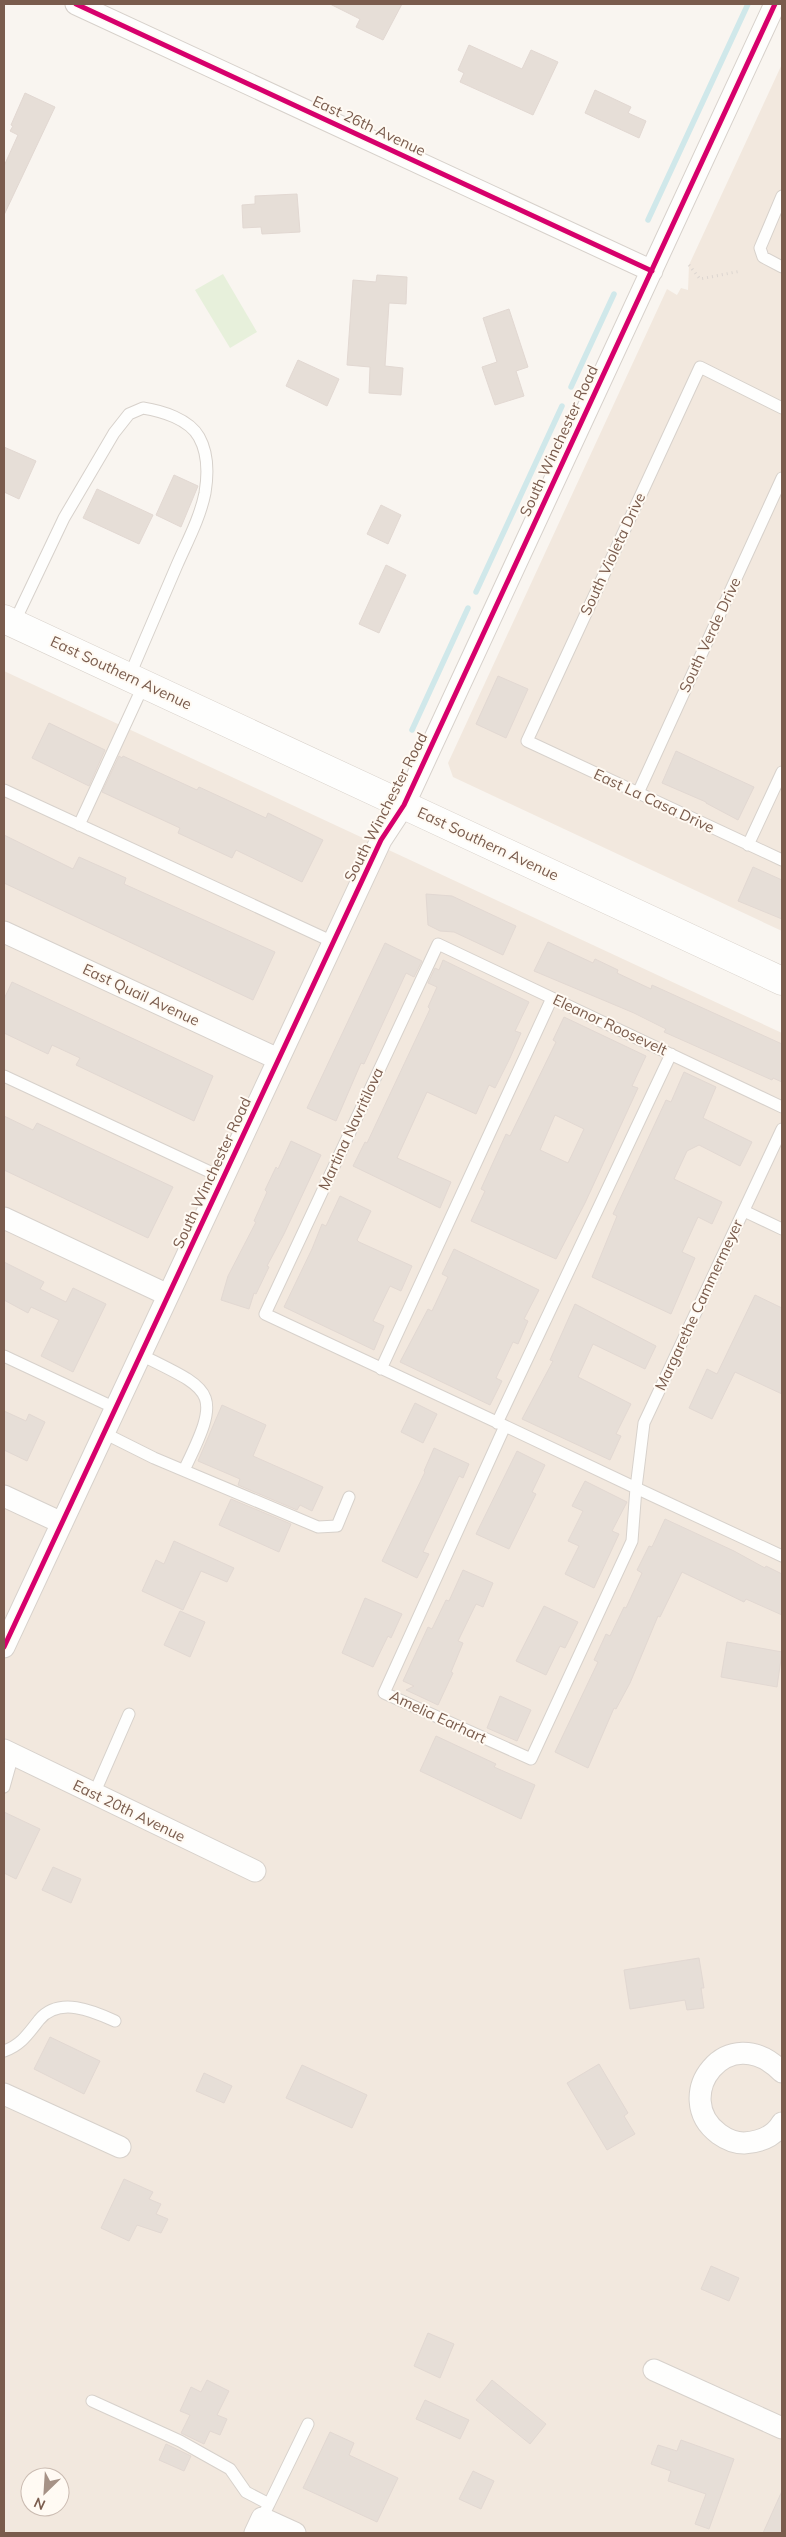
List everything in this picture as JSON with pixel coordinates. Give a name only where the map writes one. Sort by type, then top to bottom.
[{"type":"main road","name":"East Southern Avenue","points":[[9,621],[782,981]]},
{"type":"street","name":"East 26th Avenue","points":[[76,4],[652,271]]},
{"type":"street","name":"South Winchester Road","points":[[4,1645],[381,840],[404,805],[776,4]]},
{"type":"street","name":"East Quail Avenue","points":[[4,932],[278,1059]]},
{"type":"street","points":[[4,1218],[168,1295]]},
{"type":"street","points":[[4,1496],[62,1523]]},
{"type":"street","name":"East 20th Avenue","points":[[8,1752],[255,1872]]},
{"type":"street","points":[[782,2072],[772,2062],[759,2055],[744,2053],[730,2055],[717,2063],[707,2074],[701,2087],[700,2102],[704,2117],[712,2129],[725,2138],[739,2143],[754,2142],[768,2137],[782,2123]]},
{"type":"street","points":[[4,2094],[120,2147]]},
{"type":"street","points":[[654,2370],[782,2428]]},
{"type":"street","points":[[262,2519],[295,2533]]},
{"type":"lane","points":[[782,196],[762,241],[760,252],[769,261],[782,267]]},
{"type":"lane","name":"South Violeta Drive","points":[[526,741],[700,367],[782,408]]},
{"type":"lane","points":[[9,621],[64,518],[114,434],[129,414],[143,408],[181,420],[191,427],[199,437],[204,450],[206,464],[205,492],[136,681],[79,825]]},
{"type":"lane","name":"South Verde Drive","points":[[638,793],[782,478]]},
{"type":"lane","name":"East La Casa Drive","points":[[526,741],[782,860]]},
{"type":"lane","points":[[748,845],[782,772]]},
{"type":"lane","points":[[4,790],[333,942]]},
{"type":"lane","name":"Eleanor Roosevelt","points":[[438,944],[782,1107]]},
{"type":"lane","name":"Martina Navritilova","points":[[381,1369],[265,1314],[438,944]]},
{"type":"lane","points":[[552,998],[381,1369],[782,1556]]},
{"type":"lane","points":[[501,1424],[671,1054]]},
{"type":"lane","points":[[4,1076],[223,1178]]},
{"type":"lane","name":"Margarethe Cammermeyer","points":[[636,1488],[644,1423],[782,1129]]},
{"type":"lane","points":[[744,1211],[782,1229]]},
{"type":"lane","points":[[141,1355],[184,1376],[202,1389],[208,1401],[207,1417],[184,1470]]},
{"type":"lane","points":[[4,1356],[115,1408]]},
{"type":"lane","name":"Amelia Earhart","points":[[501,1424],[384,1693],[531,1759],[632,1541],[636,1488]]},
{"type":"lane","points":[[104,1433],[184,1470],[318,1527],[337,1526],[349,1497]]},
{"type":"lane","points":[[94,1794],[129,1714]]},
{"type":"lane","points":[[4,1787],[8,1752]]},
{"type":"lane","points":[[4,2050],[23,2041],[40,2018],[51,2011],[68,2007],[90,2010],[116,2021]]},
{"type":"lane","points":[[92,2401],[180,2441],[230,2469],[262,2519]]},
{"type":"lane","points":[[262,2519],[308,2424]]},
{"type":"path","points":[[689,265],[700,279],[741,271]]},
{"type":"shaded area","points":[[782,64],[782,931],[453,777],[448,763],[667,289],[677,295],[681,288],[688,290],[689,265]]},
{"type":"shaded area","points":[[4,671],[782,1033],[782,2533],[4,2533]]},
{"type":"green space","points":[[223,274],[257,332],[230,348],[195,290]]},
{"type":"building","points":[[330,4],[402,4],[383,40],[356,27],[360,19]]},
{"type":"building","points":[[469,45],[522,69],[531,50],[558,62],[533,115],[460,82],[464,73],[458,70]]},
{"type":"building","points":[[595,90],[631,107],[628,113],[646,121],[639,138],[585,113]]},
{"type":"building","points":[[25,93],[55,107],[4,215],[4,166],[18,135],[10,131],[13,126],[11,125]]},
{"type":"building","points":[[297,194],[300,232],[262,234],[261,227],[243,228],[242,205],[255,204],[255,196]]},
{"type":"building","points":[[377,275],[407,277],[406,304],[389,303],[385,366],[403,368],[401,395],[369,393],[370,367],[347,365],[353,280],[376,282]]},
{"type":"building","points":[[509,309],[528,367],[516,371],[524,396],[495,405],[482,367],[497,362],[483,318]]},
{"type":"building","points":[[298,360],[339,379],[327,406],[286,386]]},
{"type":"building","points":[[4,447],[36,461],[19,499],[4,492]]},
{"type":"building","points":[[174,475],[198,486],[181,527],[156,515]]},
{"type":"building","points":[[97,489],[153,515],[139,544],[83,518]]},
{"type":"building","points":[[381,505],[401,515],[388,544],[367,534]]},
{"type":"building","points":[[386,565],[406,575],[379,633],[359,624]]},
{"type":"building","points":[[498,676],[528,689],[506,738],[476,724]]},
{"type":"building","points":[[49,723],[105,750],[89,786],[32,758]]},
{"type":"building","points":[[676,751],[754,787],[738,820],[706,802],[662,783]]},
{"type":"building","points":[[119,756],[122,758],[123,756],[197,790],[199,787],[266,818],[268,813],[323,840],[302,882],[236,850],[232,858],[178,833],[180,828],[102,792]]},
{"type":"building","points":[[4,835],[73,869],[79,857],[126,878],[124,884],[275,952],[253,1000],[4,883]]},
{"type":"building","points":[[753,867],[782,880],[782,919],[738,901]]},
{"type":"building","points":[[426,894],[452,896],[516,926],[503,955],[454,932],[440,931],[428,925]]},
{"type":"building","points":[[548,942],[593,963],[595,959],[618,970],[617,973],[651,989],[652,985],[782,1044],[782,1082],[773,1078],[772,1080],[664,1032],[666,1029],[634,1013],[534,971]]},
{"type":"building","points":[[385,943],[422,961],[414,977],[406,973],[364,1064],[361,1063],[336,1121],[307,1108]]},
{"type":"building","points":[[443,960],[529,1002],[515,1031],[521,1033],[510,1058],[495,1088],[489,1085],[476,1114],[427,1092],[397,1158],[451,1182],[440,1208],[353,1166],[365,1142],[367,1143],[430,1009],[428,1007],[437,987],[428,983],[435,968],[439,970]]},
{"type":"building","points":[[12,982],[213,1076],[194,1121],[76,1065],[80,1058],[52,1045],[48,1054],[4,1033],[4,999]]},
{"type":"building","points":[[564,1017],[646,1056],[632,1086],[638,1088],[585,1203],[556,1259],[471,1221],[485,1191],[481,1189],[506,1134],[510,1136],[556,1042],[553,1040]],"holes":[[[555,1115],[584,1129],[568,1163],[540,1150]]]},
{"type":"building","points":[[684,1072],[716,1087],[703,1118],[752,1142],[740,1166],[699,1145],[687,1151],[674,1179],[722,1202],[712,1224],[698,1217],[682,1252],[695,1258],[671,1314],[592,1277],[617,1216],[613,1214],[666,1100],[671,1102]]},
{"type":"building","points":[[4,1116],[33,1130],[37,1123],[173,1187],[148,1238],[4,1170]]},
{"type":"building","points":[[291,1141],[321,1155],[267,1266],[269,1267],[256,1294],[254,1293],[249,1309],[221,1300],[228,1276],[256,1222],[254,1221],[267,1192],[265,1190],[276,1167],[278,1169]]},
{"type":"building","points":[[340,1196],[371,1211],[357,1240],[359,1242],[412,1266],[401,1291],[390,1286],[373,1321],[384,1326],[374,1350],[284,1307],[322,1224],[326,1226]]},
{"type":"building","points":[[454,1249],[539,1290],[524,1319],[528,1321],[518,1344],[513,1342],[496,1378],[502,1381],[490,1405],[400,1362],[428,1309],[432,1311],[448,1277],[442,1274]]},
{"type":"building","points":[[4,1262],[44,1282],[40,1289],[66,1302],[73,1288],[106,1304],[73,1372],[41,1356],[59,1320],[31,1307],[28,1313],[4,1300]]},
{"type":"building","points":[[755,1295],[782,1308],[782,1394],[735,1372],[712,1419],[689,1408],[707,1369],[717,1374]]},
{"type":"building","points":[[575,1304],[656,1346],[645,1369],[593,1344],[578,1377],[631,1404],[616,1434],[621,1436],[610,1460],[522,1419],[553,1361],[550,1360]]},
{"type":"building","points":[[415,1403],[437,1414],[423,1443],[401,1432]]},
{"type":"building","points":[[222,1405],[266,1425],[253,1456],[323,1487],[312,1511],[300,1505],[297,1510],[238,1485],[240,1479],[198,1461]]},
{"type":"building","points":[[4,1411],[26,1421],[29,1414],[45,1422],[27,1461],[4,1450]]},
{"type":"building","points":[[434,1448],[469,1464],[463,1478],[459,1476],[423,1552],[429,1554],[417,1578],[382,1561],[425,1472]]},
{"type":"building","points":[[517,1451],[545,1465],[532,1492],[536,1494],[509,1549],[476,1534]]},
{"type":"building","points":[[585,1481],[627,1502],[612,1531],[619,1534],[594,1588],[565,1574],[579,1546],[568,1541],[583,1511],[572,1506]]},
{"type":"building","points":[[231,1499],[291,1524],[279,1552],[219,1525]]},
{"type":"building","points":[[665,1519],[734,1551],[765,1568],[766,1566],[782,1574],[782,1615],[746,1599],[744,1602],[682,1572],[660,1617],[658,1616],[630,1683],[616,1709],[614,1708],[588,1768],[555,1752],[598,1662],[594,1660],[606,1634],[610,1636],[624,1607],[626,1608],[642,1573],[637,1570],[649,1546],[652,1547]]},
{"type":"building","points":[[174,1541],[234,1568],[227,1582],[201,1571],[183,1610],[142,1591],[156,1560],[164,1564]]},
{"type":"building","points":[[463,1570],[493,1583],[483,1607],[476,1604],[458,1641],[463,1643],[451,1672],[453,1673],[438,1705],[406,1690],[414,1686],[403,1681],[428,1627],[432,1629],[446,1600],[449,1601]]},
{"type":"building","points":[[365,1598],[402,1614],[391,1638],[388,1636],[373,1667],[342,1653]]},
{"type":"building","points":[[544,1606],[578,1622],[565,1648],[560,1646],[546,1675],[516,1661]]},
{"type":"building","points":[[180,1611],[205,1622],[190,1657],[164,1645]]},
{"type":"building","points":[[727,1642],[782,1652],[777,1687],[721,1677]]},
{"type":"building","points":[[500,1696],[531,1710],[517,1741],[487,1728]]},
{"type":"building","points":[[436,1736],[496,1764],[494,1767],[535,1785],[521,1819],[420,1771]]},
{"type":"building","points":[[4,1812],[40,1829],[16,1879],[4,1873]]},
{"type":"building","points":[[53,1867],[81,1879],[71,1903],[42,1890]]},
{"type":"building","points":[[699,1958],[704,1988],[701,1988],[704,2008],[687,2010],[685,2000],[630,2009],[624,1970]]},
{"type":"building","points":[[50,2037],[100,2061],[84,2094],[34,2069]]},
{"type":"building","points":[[599,2064],[628,2113],[624,2116],[635,2134],[607,2150],[567,2083]]},
{"type":"building","points":[[302,2065],[367,2095],[352,2128],[286,2098]]},
{"type":"building","points":[[204,2073],[232,2086],[224,2103],[196,2091]]},
{"type":"building","points":[[124,2179],[153,2192],[149,2199],[161,2204],[156,2214],[168,2219],[161,2233],[137,2225],[129,2241],[101,2228]]},
{"type":"building","points":[[711,2266],[739,2278],[729,2301],[701,2289]]},
{"type":"building","points":[[428,2333],[454,2344],[440,2378],[414,2366]]},
{"type":"building","points":[[207,2380],[229,2391],[217,2415],[227,2419],[220,2435],[210,2431],[204,2444],[181,2433],[190,2415],[180,2411],[191,2387],[201,2392]]},
{"type":"building","points":[[492,2380],[546,2424],[530,2444],[476,2400]]},
{"type":"building","points":[[425,2400],[469,2420],[460,2439],[416,2419]]},
{"type":"building","points":[[330,2432],[354,2443],[349,2455],[398,2478],[377,2522],[303,2488]]},
{"type":"building","points":[[681,2440],[734,2459],[709,2529],[695,2524],[706,2494],[668,2481],[671,2471],[651,2464],[658,2445],[677,2451]]},
{"type":"building","points":[[166,2444],[191,2456],[184,2471],[159,2460]]},
{"type":"building","points":[[473,2471],[494,2481],[481,2509],[459,2499]]},
{"type":"building","points":[[782,2491],[782,2533],[763,2533]]},
{"type":"waterway","points":[[648,220],[748,4]]},
{"type":"waterway","points":[[571,387],[614,294]]},
{"type":"waterway","points":[[476,592],[562,406]]},
{"type":"waterway","points":[[412,730],[468,608]]},
{"type":"cycle path","points":[[76,4],[652,271]]},
{"type":"cycle path","points":[[4,1647],[381,840],[404,805],[775,4]]}]
